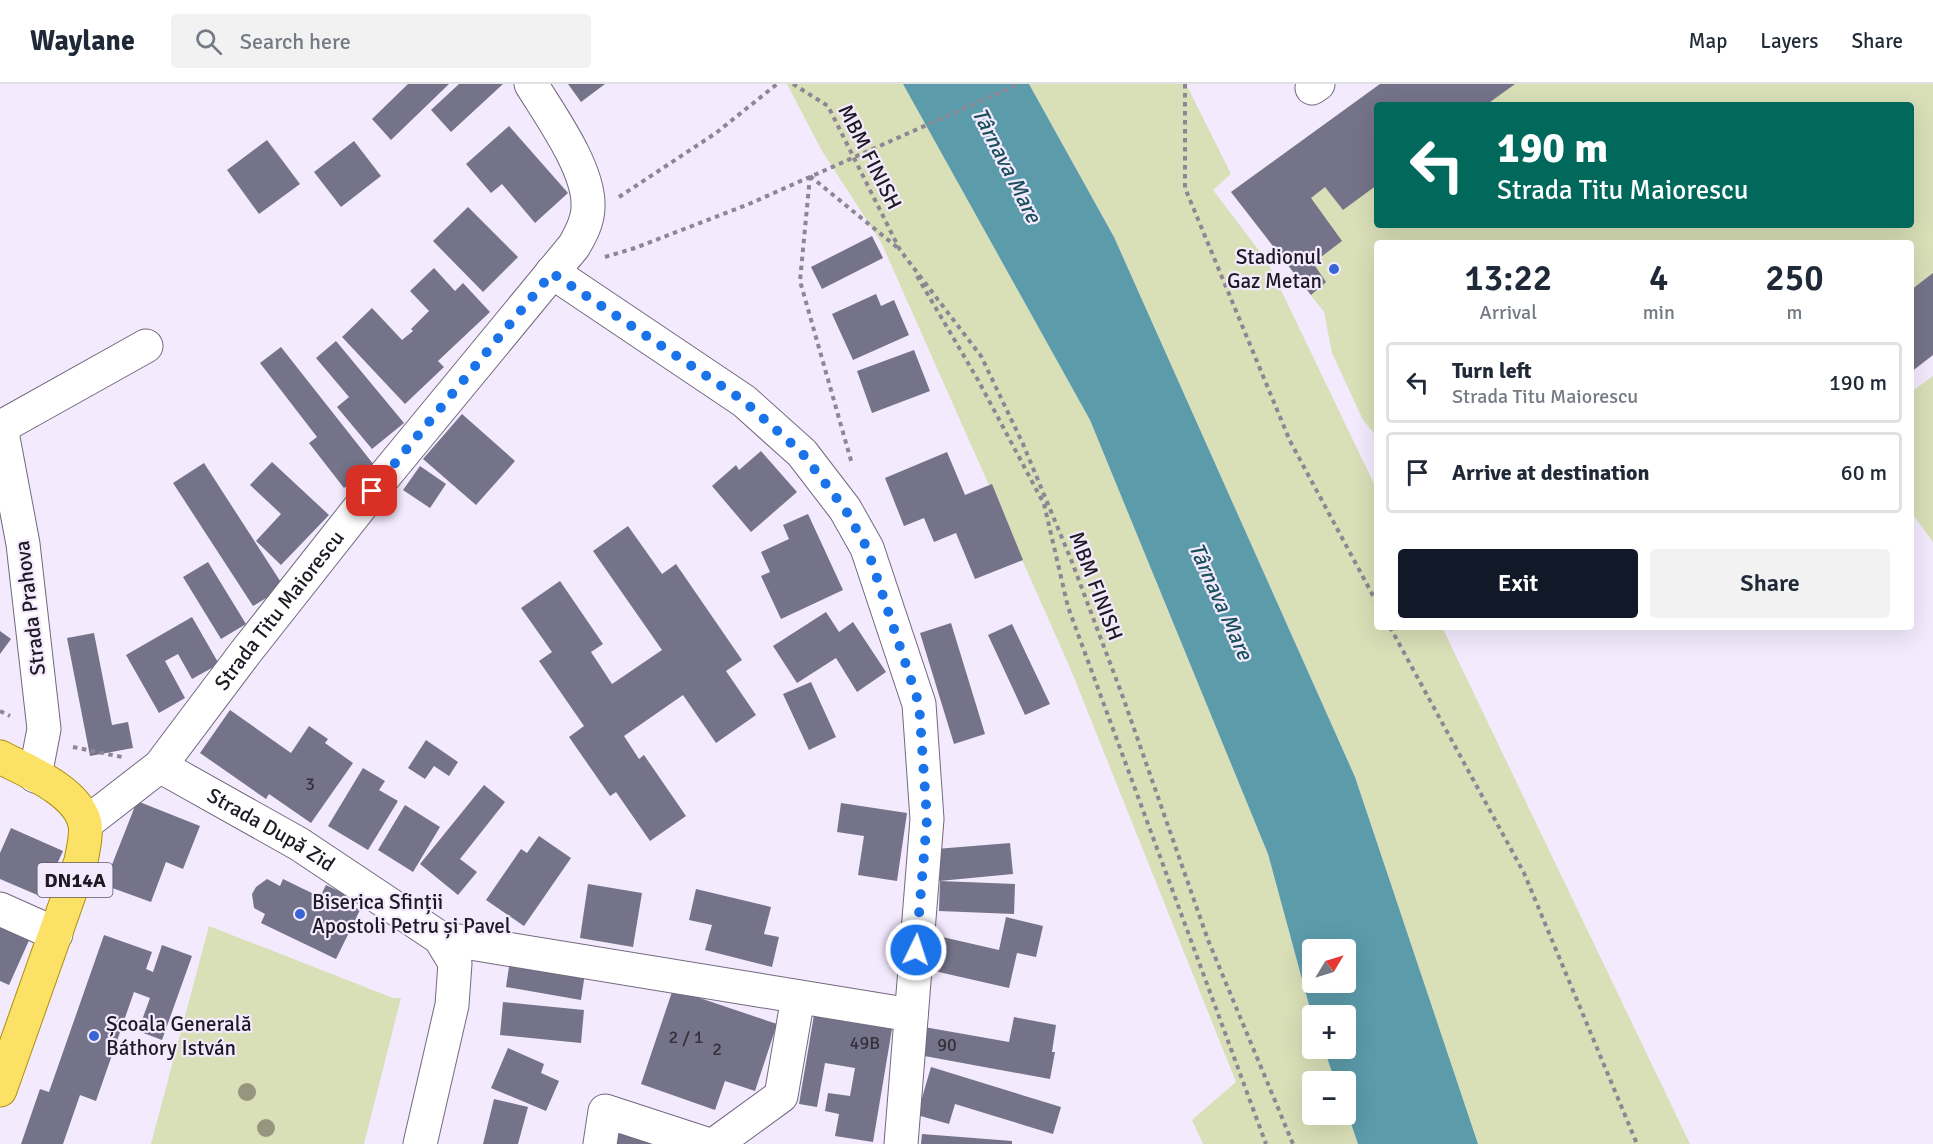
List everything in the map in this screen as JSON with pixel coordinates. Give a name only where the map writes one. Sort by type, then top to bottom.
[{"type":"main road","points":[[0,757],[56,787],[75,804],[85,824]]},
{"type":"main road","name":"DN14A","points":[[0,1090],[81,861],[85,824]]},
{"type":"street","name":"Strada Titu Maiorescu","points":[[85,824],[160,766],[245,653],[387,473],[574,246],[584,228],[589,206],[583,177],[567,144],[531,84]]},
{"type":"street","points":[[552,273],[744,401],[802,453],[845,509],[867,548],[919,704],[927,819],[901,1144]]},
{"type":"street","name":"Strada Prahova","points":[[35,776],[44,729],[23,544],[1,427],[146,346]]},
{"type":"street","name":"Strada După Zid","points":[[160,766],[299,844],[440,938],[455,963],[453,994],[420,1144]]},
{"type":"street","points":[[0,909],[56,934]]},
{"type":"street","points":[[440,938],[911,1015]]},
{"type":"street","points":[[715,1144],[781,1096],[798,997]]},
{"type":"street","points":[[600,1144],[605,1111],[706,1144]]},
{"type":"path","name":"MBM FINISH","points":[[794,84],[828,106],[900,250],[981,356],[1023,444],[1072,562],[1124,700],[1208,940],[1293,1144]]},
{"type":"path","points":[[604,257],[635,248],[749,204],[1019,84]]},
{"type":"path","points":[[1185,84],[1185,188],[1290,441],[1374,597]]},
{"type":"path","points":[[810,176],[900,250],[931,296],[1044,504],[1068,607],[1266,1144]]},
{"type":"path","points":[[800,281],[810,176]]},
{"type":"path","points":[[1392,630],[1524,873],[1637,1144]]},
{"type":"green space","points":[[787,84],[903,84],[1090,420],[1268,854],[1302,979],[1302,993],[1306,993],[1309,1005],[1302,1005],[1302,1059],[1327,1059],[1332,1071],[1302,1071],[1302,1125],[1351,1125],[1358,1144],[1203,1144],[1192,1120],[1236,1082],[1071,670],[881,242],[822,151]]},
{"type":"green space","points":[[1029,84],[1186,84],[1231,174],[1213,190],[1267,261],[1374,484],[1374,630],[1443,630],[1690,1144],[1478,1144],[1355,777],[1114,237]]},
{"type":"green space","name":"Stadionul Gaz Metan","points":[[1380,84],[1933,84],[1933,355],[1914,370],[1914,240],[1374,240],[1374,433],[1363,420],[1332,353],[1324,312],[1231,192]]},
{"type":"green space","points":[[1933,376],[1933,542],[1914,516],[1914,390]]},
{"type":"green space","points":[[209,926],[393,998],[401,998],[364,1144],[151,1144]]},
{"type":"water","name":"Târnava Mare","points":[[903,84],[1029,84],[1114,237],[1355,777],[1478,1144],[1358,1144],[1351,1125],[1356,1125],[1356,1071],[1332,1071],[1327,1059],[1356,1059],[1356,1005],[1309,1005],[1306,993],[1356,993],[1356,939],[1302,939],[1302,979],[1268,854],[1090,420]]},
{"type":"building","points":[[408,84],[449,84],[391,140],[372,119]]},
{"type":"building","points":[[459,84],[503,84],[451,132],[431,110]]},
{"type":"building","points":[[568,84],[605,84],[581,102]]},
{"type":"building","points":[[1380,84],[1515,84],[1490,102],[1374,102],[1374,187],[1343,210],[1325,187],[1311,198],[1342,241],[1313,263],[1326,282],[1311,295],[1231,192]]},
{"type":"building","points":[[509,126],[568,193],[535,223],[502,184],[491,193],[466,164]]},
{"type":"building","points":[[267,140],[300,184],[259,214],[227,170]]},
{"type":"building","points":[[354,141],[381,176],[341,207],[314,172]]},
{"type":"building","points":[[468,207],[518,257],[483,292],[433,241]]},
{"type":"building","points":[[872,236],[883,258],[822,289],[811,267]]},
{"type":"building","points":[[434,268],[455,291],[463,283],[490,312],[438,361],[444,367],[405,404],[342,337],[372,308],[402,340],[413,331],[411,329],[429,311],[410,291]]},
{"type":"building","points":[[1933,273],[1933,355],[1914,370],[1914,288]]},
{"type":"building","points":[[876,294],[881,306],[894,300],[909,335],[853,360],[832,314]]},
{"type":"building","points":[[336,341],[404,423],[372,449],[337,407],[349,397],[316,358]]},
{"type":"building","points":[[281,347],[374,465],[344,488],[309,443],[317,437],[260,363]]},
{"type":"building","points":[[914,350],[930,391],[872,413],[857,371]]},
{"type":"building","points":[[462,414],[515,461],[476,505],[423,459]]},
{"type":"building","points":[[761,451],[797,492],[751,532],[712,486],[736,465],[739,470]]},
{"type":"building","points":[[947,452],[965,495],[992,484],[1023,560],[975,579],[956,533],[934,542],[924,518],[904,526],[885,478]]},
{"type":"building","points":[[272,462],[329,515],[281,565],[256,541],[281,514],[250,485]]},
{"type":"building","points":[[204,463],[284,587],[253,606],[173,483]]},
{"type":"building","points":[[420,466],[446,484],[430,508],[403,490]]},
{"type":"building","points":[[808,514],[843,590],[781,619],[761,576],[770,572],[761,552],[789,539],[783,525]]},
{"type":"building","points":[[628,526],[662,574],[676,564],[742,660],[726,671],[756,715],[716,743],[683,695],[624,736],[639,759],[644,755],[686,816],[650,841],[616,792],[610,796],[569,737],[584,726],[539,661],[552,652],[521,608],[560,581],[603,644],[591,652],[612,684],[662,650],[593,551]]},
{"type":"building","points":[[208,562],[246,624],[221,639],[183,577]]},
{"type":"building","points":[[826,612],[839,632],[853,622],[886,672],[857,692],[836,658],[797,683],[773,646]]},
{"type":"building","points":[[192,617],[219,664],[192,679],[178,654],[165,661],[185,698],[159,713],[126,655]]},
{"type":"building","points":[[951,623],[985,734],[954,744],[920,633]]},
{"type":"building","points":[[1012,624],[1050,704],[1025,715],[988,635]]},
{"type":"building","points":[[0,631],[11,639],[0,654]]},
{"type":"building","points":[[94,633],[112,725],[128,722],[133,748],[90,756],[67,638]]},
{"type":"building","points":[[811,682],[836,737],[809,750],[783,694]]},
{"type":"building","points":[[230,710],[291,753],[309,726],[328,739],[325,743],[353,763],[311,823],[269,794],[266,799],[200,753]]},
{"type":"building","points":[[426,740],[458,762],[449,776],[434,766],[425,779],[408,768]]},
{"type":"building","points":[[363,768],[385,781],[379,790],[398,801],[368,850],[328,826]]},
{"type":"building","points":[[484,785],[505,802],[460,859],[477,872],[458,895],[420,864]]},
{"type":"building","points":[[137,801],[200,826],[183,869],[166,862],[151,902],[104,885]]},
{"type":"building","points":[[841,803],[907,813],[897,881],[858,875],[864,836],[837,832]]},
{"type":"building","points":[[405,805],[440,827],[413,872],[378,850]]},
{"type":"building","points":[[11,828],[63,851],[42,897],[0,879],[0,853]]},
{"type":"building","points":[[539,836],[571,858],[524,926],[486,900],[521,849],[527,853]]},
{"type":"building","points":[[1010,843],[1013,874],[939,881],[936,849]]},
{"type":"building","points":[[267,879],[280,886],[283,879],[320,897],[326,885],[349,896],[346,903],[360,910],[336,959],[261,923],[265,914],[254,908],[252,894],[256,887]]},
{"type":"building","points":[[940,881],[1015,884],[1014,914],[939,911]]},
{"type":"building","points":[[588,884],[642,893],[633,947],[580,938]]},
{"type":"building","points":[[696,889],[771,907],[764,934],[779,937],[772,967],[705,950],[712,925],[689,920]]},
{"type":"building","points":[[1006,917],[1043,926],[1036,957],[1017,953],[1009,988],[930,970],[938,936],[999,950]]},
{"type":"building","points":[[0,923],[31,936],[9,985],[0,981]]},
{"type":"building","name":"Școala Generală Báthory István","points":[[104,935],[152,952],[146,969],[153,972],[162,945],[192,956],[162,1040],[138,1031],[150,998],[134,992],[96,1101],[80,1095],[63,1144],[21,1144],[40,1089],[49,1092]]},
{"type":"building","points":[[510,960],[585,973],[581,1000],[506,987]]},
{"type":"building","points":[[673,989],[777,1024],[755,1091],[725,1081],[715,1110],[641,1084]]},
{"type":"building","points":[[503,1002],[584,1010],[581,1043],[500,1035]]},
{"type":"building","points":[[814,1015],[892,1029],[873,1142],[835,1136],[839,1114],[825,1111],[828,1093],[850,1096],[855,1068],[825,1063],[817,1107],[799,1104]]},
{"type":"building","points":[[1014,1017],[1056,1025],[1052,1052],[1055,1052],[1050,1079],[919,1055],[924,1027],[1009,1042]]},
{"type":"building","points":[[508,1048],[544,1064],[541,1073],[559,1081],[546,1111],[491,1088]]},
{"type":"building","points":[[931,1067],[1061,1107],[1053,1134],[955,1104],[949,1124],[917,1115]]},
{"type":"building","points":[[494,1099],[528,1107],[518,1144],[483,1144]]},
{"type":"building","points":[[616,1122],[675,1144],[607,1144]]},
{"type":"building","points":[[922,1134],[1012,1141],[1012,1144],[921,1144]]},
{"type":"place","name":"Stadionul Gaz Metan","points":[[1334,269]]},
{"type":"place","name":"Biserica Sfinții Apostoli Petru și Pavel","points":[[300,914]]},
{"type":"place","name":"Școala Generală Báthory István","points":[[94,1036]]},
{"type":"route","points":[[372,491],[552,273],[744,401],[802,453],[845,509],[856,528],[867,548],[919,704],[927,819],[916,950]]}]
